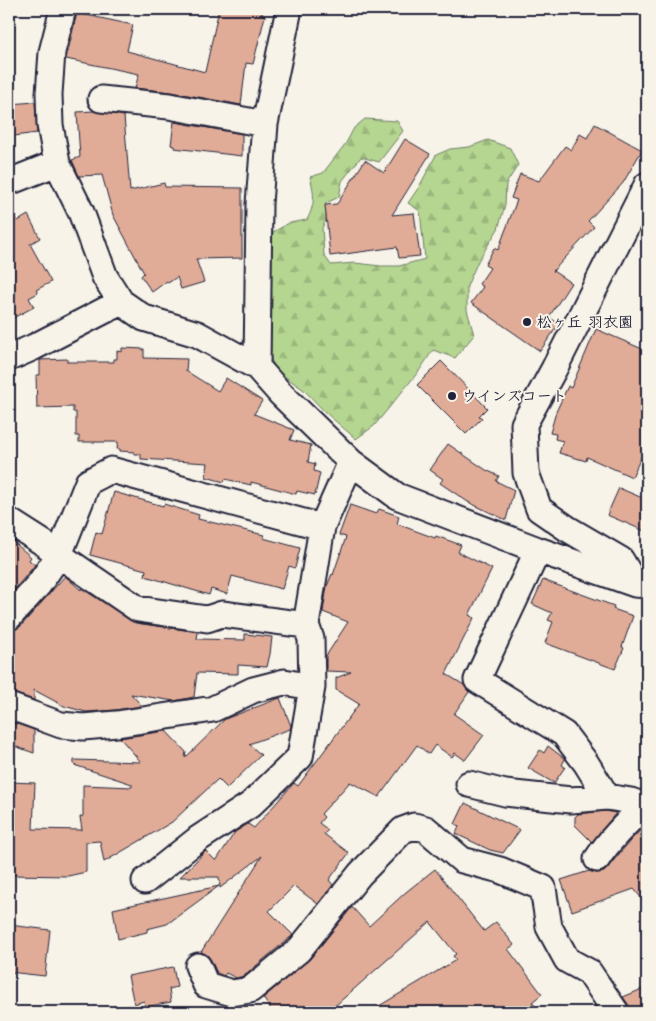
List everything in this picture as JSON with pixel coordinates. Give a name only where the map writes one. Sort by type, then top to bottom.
[{"type":"street","points":[[64,9],[52,52],[48,94],[50,125],[57,163],[81,212],[105,277],[121,302],[144,318],[197,334],[258,367],[280,393],[350,462],[397,496],[538,550],[641,584]]},
{"type":"street","points":[[258,367],[259,204],[266,124],[289,9]]},
{"type":"street","points":[[102,99],[169,106],[266,124]]},
{"type":"street","points":[[9,182],[57,163]]},
{"type":"street","points":[[641,584],[621,560],[568,529],[539,508],[526,473],[524,424],[554,369],[647,185]]},
{"type":"street","points":[[9,358],[121,302]]},
{"type":"street","points":[[145,881],[198,839],[250,805],[300,757],[312,687],[311,639],[306,625],[322,527],[350,462]]},
{"type":"street","points":[[9,617],[39,584],[59,556],[88,482],[111,470],[322,527]]},
{"type":"street","points":[[9,521],[138,609],[207,619],[222,614],[306,625]]},
{"type":"street","points":[[538,550],[477,680],[564,734],[586,763],[607,797]]},
{"type":"street","points":[[9,706],[61,725],[83,727],[117,724],[213,709],[253,690],[284,682],[312,687]]},
{"type":"street","points":[[468,784],[505,793],[562,799],[607,797],[632,801],[646,806],[611,839],[596,859]]},
{"type":"street","points":[[198,966],[206,985],[232,993],[250,990],[299,950],[360,874],[403,830],[414,826],[426,829],[462,860],[500,870],[543,888],[549,927],[567,960],[589,972],[616,1012]]},
{"type":"green space","points":[[365,119],[397,121],[403,131],[379,162],[361,157],[342,181],[339,197],[326,203],[326,220],[322,228],[324,255],[331,265],[355,263],[399,266],[425,259],[420,211],[408,203],[436,155],[450,149],[469,147],[488,140],[510,148],[518,165],[506,184],[505,205],[498,229],[478,261],[467,286],[467,310],[474,335],[455,358],[433,350],[419,371],[374,426],[356,439],[326,413],[304,390],[277,371],[267,352],[270,234],[289,223],[307,220],[312,209],[313,199],[310,177],[323,173],[346,143],[354,128]]},
{"type":"building","points":[[219,9],[263,9],[262,15],[265,16],[253,64],[246,63],[241,105],[172,92],[135,88],[139,74],[66,59],[77,13],[133,25],[127,51],[205,72]]},
{"type":"building","points":[[35,102],[37,133],[14,136],[10,104]]},
{"type":"building","points":[[94,111],[124,116],[130,191],[164,183],[165,187],[242,188],[242,258],[196,259],[204,282],[181,289],[177,277],[168,283],[167,281],[152,292],[141,276],[144,273],[113,215],[102,175],[79,176],[72,160],[80,157],[77,112]]},
{"type":"building","points":[[174,122],[242,134],[242,156],[174,148],[171,145]]},
{"type":"building","points":[[595,124],[642,150],[623,183],[588,221],[594,227],[553,271],[571,283],[549,317],[559,324],[540,351],[471,303],[483,287],[479,284],[490,268],[485,265],[494,248],[498,250],[517,200],[511,198],[520,174],[539,181],[565,146],[571,150],[580,134],[587,138]]},
{"type":"building","points":[[405,139],[430,154],[392,215],[414,213],[420,256],[399,258],[397,247],[330,256],[325,205],[337,204],[365,160],[384,173]]},
{"type":"building","points":[[9,204],[18,221],[28,215],[40,238],[30,244],[51,282],[36,290],[38,293],[29,298],[34,307],[9,320]]},
{"type":"building","points":[[596,329],[647,351],[647,444],[632,477],[587,457],[586,461],[559,453],[563,441],[555,439],[556,434],[550,433],[556,412],[568,386],[571,388]]},
{"type":"building","points":[[122,348],[144,349],[144,358],[187,359],[186,371],[218,391],[226,378],[262,401],[254,414],[294,430],[290,440],[311,445],[308,462],[315,464],[314,471],[320,473],[315,495],[297,491],[296,494],[251,482],[251,485],[225,479],[224,482],[206,477],[208,463],[141,459],[141,454],[117,449],[118,442],[79,442],[79,436],[76,436],[76,412],[73,412],[73,407],[37,408],[36,375],[40,375],[40,360],[67,359],[67,362],[114,362],[114,359],[117,359],[117,351],[122,352]]},
{"type":"building","name":"ウインズコート","points":[[441,361],[487,408],[479,416],[482,418],[466,434],[417,385]]},
{"type":"building","points":[[448,444],[486,470],[499,476],[496,481],[514,490],[506,520],[468,502],[440,483],[443,479],[430,470]]},
{"type":"building","points":[[619,488],[647,500],[647,532],[607,515]]},
{"type":"building","points":[[114,492],[163,506],[164,504],[199,515],[198,519],[264,535],[263,538],[300,548],[295,568],[289,566],[282,589],[232,576],[227,594],[211,589],[209,595],[145,576],[146,570],[90,555],[96,532],[102,534]]},
{"type":"building","points":[[350,505],[376,514],[379,509],[399,516],[397,524],[461,545],[458,552],[492,569],[469,615],[474,618],[446,674],[464,685],[469,692],[454,714],[484,735],[465,760],[455,753],[452,757],[435,745],[429,754],[417,745],[379,797],[350,782],[321,814],[324,817],[319,823],[328,830],[324,834],[349,853],[329,880],[333,885],[318,904],[294,886],[269,911],[293,935],[244,976],[236,978],[226,973],[224,976],[217,973],[211,960],[201,952],[262,856],[220,888],[219,877],[180,877],[206,851],[216,861],[235,832],[248,824],[254,828],[294,783],[298,786],[359,704],[336,690],[336,678],[351,672],[326,671],[326,656],[348,622],[323,612],[327,586],[333,575],[346,537],[339,535]]},
{"type":"building","points":[[9,538],[31,557],[29,560],[35,565],[9,596]]},
{"type":"building","points":[[65,576],[81,590],[81,588],[136,623],[198,632],[197,639],[245,640],[245,634],[272,637],[267,667],[238,665],[238,674],[197,673],[194,697],[174,701],[131,694],[142,706],[115,710],[86,712],[64,706],[34,690],[34,700],[14,693],[14,675],[9,680],[9,631],[20,627]]},
{"type":"building","points":[[543,580],[614,606],[613,609],[633,616],[622,647],[624,648],[615,669],[545,643],[553,622],[548,620],[552,613],[532,604]]},
{"type":"building","points":[[280,698],[291,726],[290,729],[249,744],[261,755],[227,788],[218,779],[172,822],[104,862],[100,841],[86,842],[86,872],[68,876],[9,875],[9,782],[35,783],[33,829],[82,830],[80,817],[83,816],[83,785],[132,787],[132,784],[74,765],[74,760],[141,762],[120,738],[166,731],[186,752],[185,758],[225,719]]},
{"type":"building","points":[[14,723],[34,730],[34,753],[14,746]]},
{"type":"building","points":[[548,746],[565,759],[562,765],[565,767],[554,783],[528,768],[540,750],[544,753]]},
{"type":"building","points":[[465,803],[520,830],[503,853],[490,850],[456,834],[459,826],[455,824]]},
{"type":"building","points":[[606,811],[616,813],[592,842],[575,825],[575,817],[578,814]]},
{"type":"building","points":[[647,823],[647,905],[634,889],[572,911],[561,880],[589,871],[596,873],[604,872]]},
{"type":"building","points":[[435,869],[484,931],[496,922],[514,945],[508,949],[542,994],[532,1002],[539,1012],[369,1012],[456,960],[453,956],[456,954],[430,922],[328,1012],[273,1012],[263,998],[310,959],[352,907],[369,926],[406,892]]},
{"type":"building","points":[[219,886],[167,924],[147,929],[147,932],[118,939],[113,909]]},
{"type":"building","points":[[9,925],[50,930],[45,976],[9,972]]},
{"type":"building","points":[[173,967],[177,987],[169,989],[171,1002],[145,1007],[144,1001],[134,1004],[128,976]]},
{"type":"building","points":[[647,987],[647,1012],[630,1012],[628,1004],[623,997]]},
{"type":"place","name":"松ヶ丘 羽衣園","points":[[527,322]]},
{"type":"place","name":"ウインズコート","points":[[452,396]]}]
